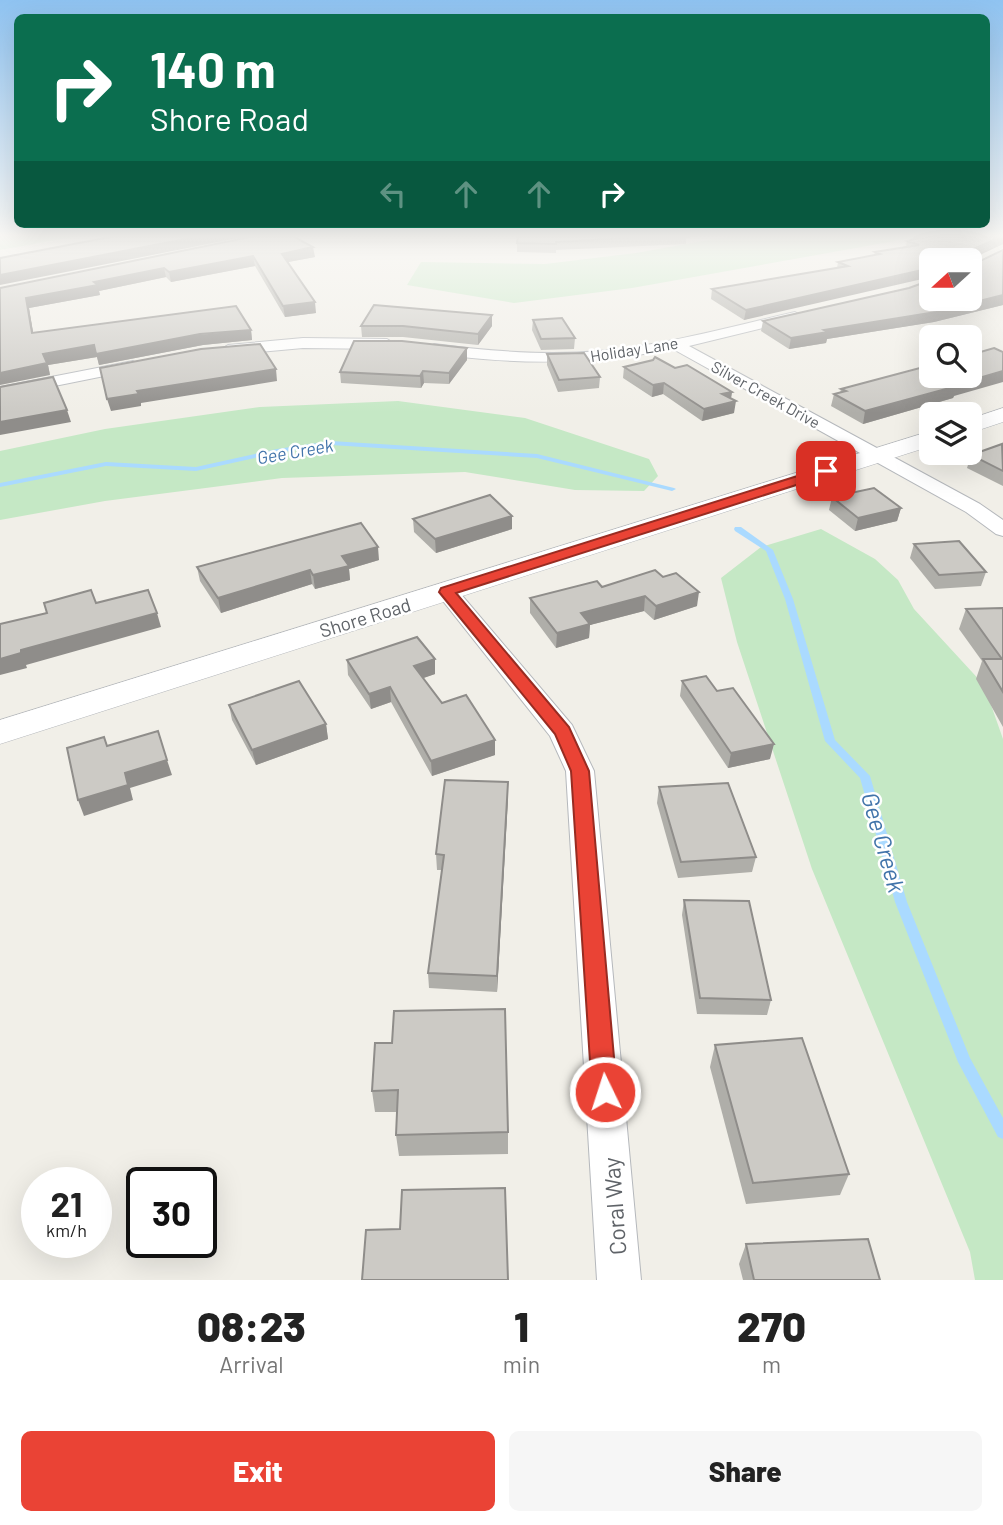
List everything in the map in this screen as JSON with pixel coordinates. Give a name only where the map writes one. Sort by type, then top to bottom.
[{"type":"street","name":"Holiday Lane","points":[[214,352],[303,342],[409,346],[494,356],[558,358],[611,355],[674,344],[807,313]]},
{"type":"street","name":"Silver Creek Drive","points":[[674,344],[973,508],[1003,530]]},
{"type":"street","points":[[0,392],[149,363]]},
{"type":"street","points":[[982,422],[1003,415]]},
{"type":"street","name":"Shore Road","points":[[0,732],[919,442]]},
{"type":"street","name":"Coral Way","points":[[446,592],[562,732],[580,771],[619,1280]]},
{"type":"green space","points":[[459,294],[587,294],[514,303]]},
{"type":"green space","points":[[398,401],[525,418],[649,459],[658,476],[644,491],[575,490],[465,472],[282,478],[105,501],[0,520],[0,451],[105,429],[260,407]]},
{"type":"green space","points":[[821,529],[875,559],[898,580],[914,609],[984,685],[1003,739],[1003,1280],[975,1280],[970,1252],[812,869],[737,642],[721,578],[761,547]]},
{"type":"building","points":[[0,294],[50,294],[26,298],[32,333],[236,306],[251,330],[200,334],[96,354],[94,345],[43,354],[47,363],[0,373]]},
{"type":"building","points":[[276,294],[309,294],[315,302],[283,306]]},
{"type":"building","points":[[720,294],[818,294],[746,310]]},
{"type":"building","points":[[884,294],[919,294],[919,312],[936,312],[791,338],[763,321]]},
{"type":"building","points":[[982,294],[1003,295],[982,300]]},
{"type":"building","points":[[374,305],[492,315],[478,334],[403,326],[361,326]]},
{"type":"building","points":[[562,318],[575,338],[541,339],[533,320]]},
{"type":"building","points":[[354,341],[402,341],[467,348],[449,373],[423,371],[420,376],[340,372]]},
{"type":"building","points":[[260,344],[276,369],[137,391],[139,394],[107,399],[100,368],[201,349]]},
{"type":"building","points":[[994,348],[1003,352],[1003,371],[982,377],[982,352]]},
{"type":"building","points":[[584,353],[600,377],[559,380],[547,354]]},
{"type":"building","points":[[655,357],[675,368],[687,365],[732,392],[722,394],[736,401],[704,409],[664,383],[653,385],[624,367],[653,360]]},
{"type":"building","points":[[919,368],[919,388],[950,388],[865,411],[834,394],[846,391],[841,389]]},
{"type":"building","points":[[53,377],[67,410],[0,422],[0,387]]},
{"type":"building","points":[[1002,444],[1003,471],[982,460],[982,451]]},
{"type":"building","points":[[874,488],[901,508],[858,518],[832,497]]},
{"type":"building","points":[[490,495],[512,516],[435,539],[413,519]]},
{"type":"building","points":[[361,523],[378,547],[342,556],[349,566],[313,575],[310,570],[218,598],[197,567]]},
{"type":"building","points":[[959,541],[986,572],[939,575],[914,544]]},
{"type":"building","points":[[655,570],[663,577],[676,573],[699,592],[656,606],[645,596],[581,613],[590,624],[557,633],[530,598],[597,581],[602,587]]},
{"type":"building","points":[[91,590],[96,603],[148,590],[157,613],[21,650],[21,653],[0,659],[0,624],[47,613],[44,603]]},
{"type":"building","points":[[1003,608],[1003,692],[983,659],[1002,659],[966,609]]},
{"type":"building","points":[[417,637],[435,659],[414,666],[442,703],[466,695],[495,740],[431,761],[390,687],[369,694],[347,660]]},
{"type":"building","points":[[706,676],[717,691],[733,688],[774,744],[731,753],[682,681]]},
{"type":"building","points":[[299,681],[326,724],[252,750],[229,705]]},
{"type":"building","points":[[158,731],[167,760],[125,773],[128,785],[78,800],[67,748],[104,737],[107,746]]},
{"type":"building","points":[[445,780],[508,782],[497,976],[428,973],[444,855],[436,854]]},
{"type":"building","points":[[728,783],[756,857],[681,862],[659,787]]},
{"type":"building","points":[[684,900],[749,901],[771,1000],[700,998]]},
{"type":"building","points":[[505,1009],[508,1132],[396,1135],[398,1090],[372,1091],[375,1043],[392,1043],[394,1011]]},
{"type":"building","points":[[802,1038],[849,1174],[753,1183],[715,1045]]},
{"type":"building","points":[[505,1188],[508,1280],[362,1280],[366,1230],[400,1229],[402,1190]]},
{"type":"building","points":[[868,1239],[880,1280],[754,1280],[746,1244]]},
{"type":"waterway","name":"Gee Creek","points":[[0,485],[106,464],[196,469],[277,451],[331,443],[537,456],[672,489]]},
{"type":"waterway","name":"Gee Creek","points":[[738,529],[769,550],[789,599],[830,741],[865,776],[901,902],[965,1062],[1003,1132]]},
{"type":"route","points":[[605,1092],[580,771],[562,732],[446,592],[826,471]]}]
